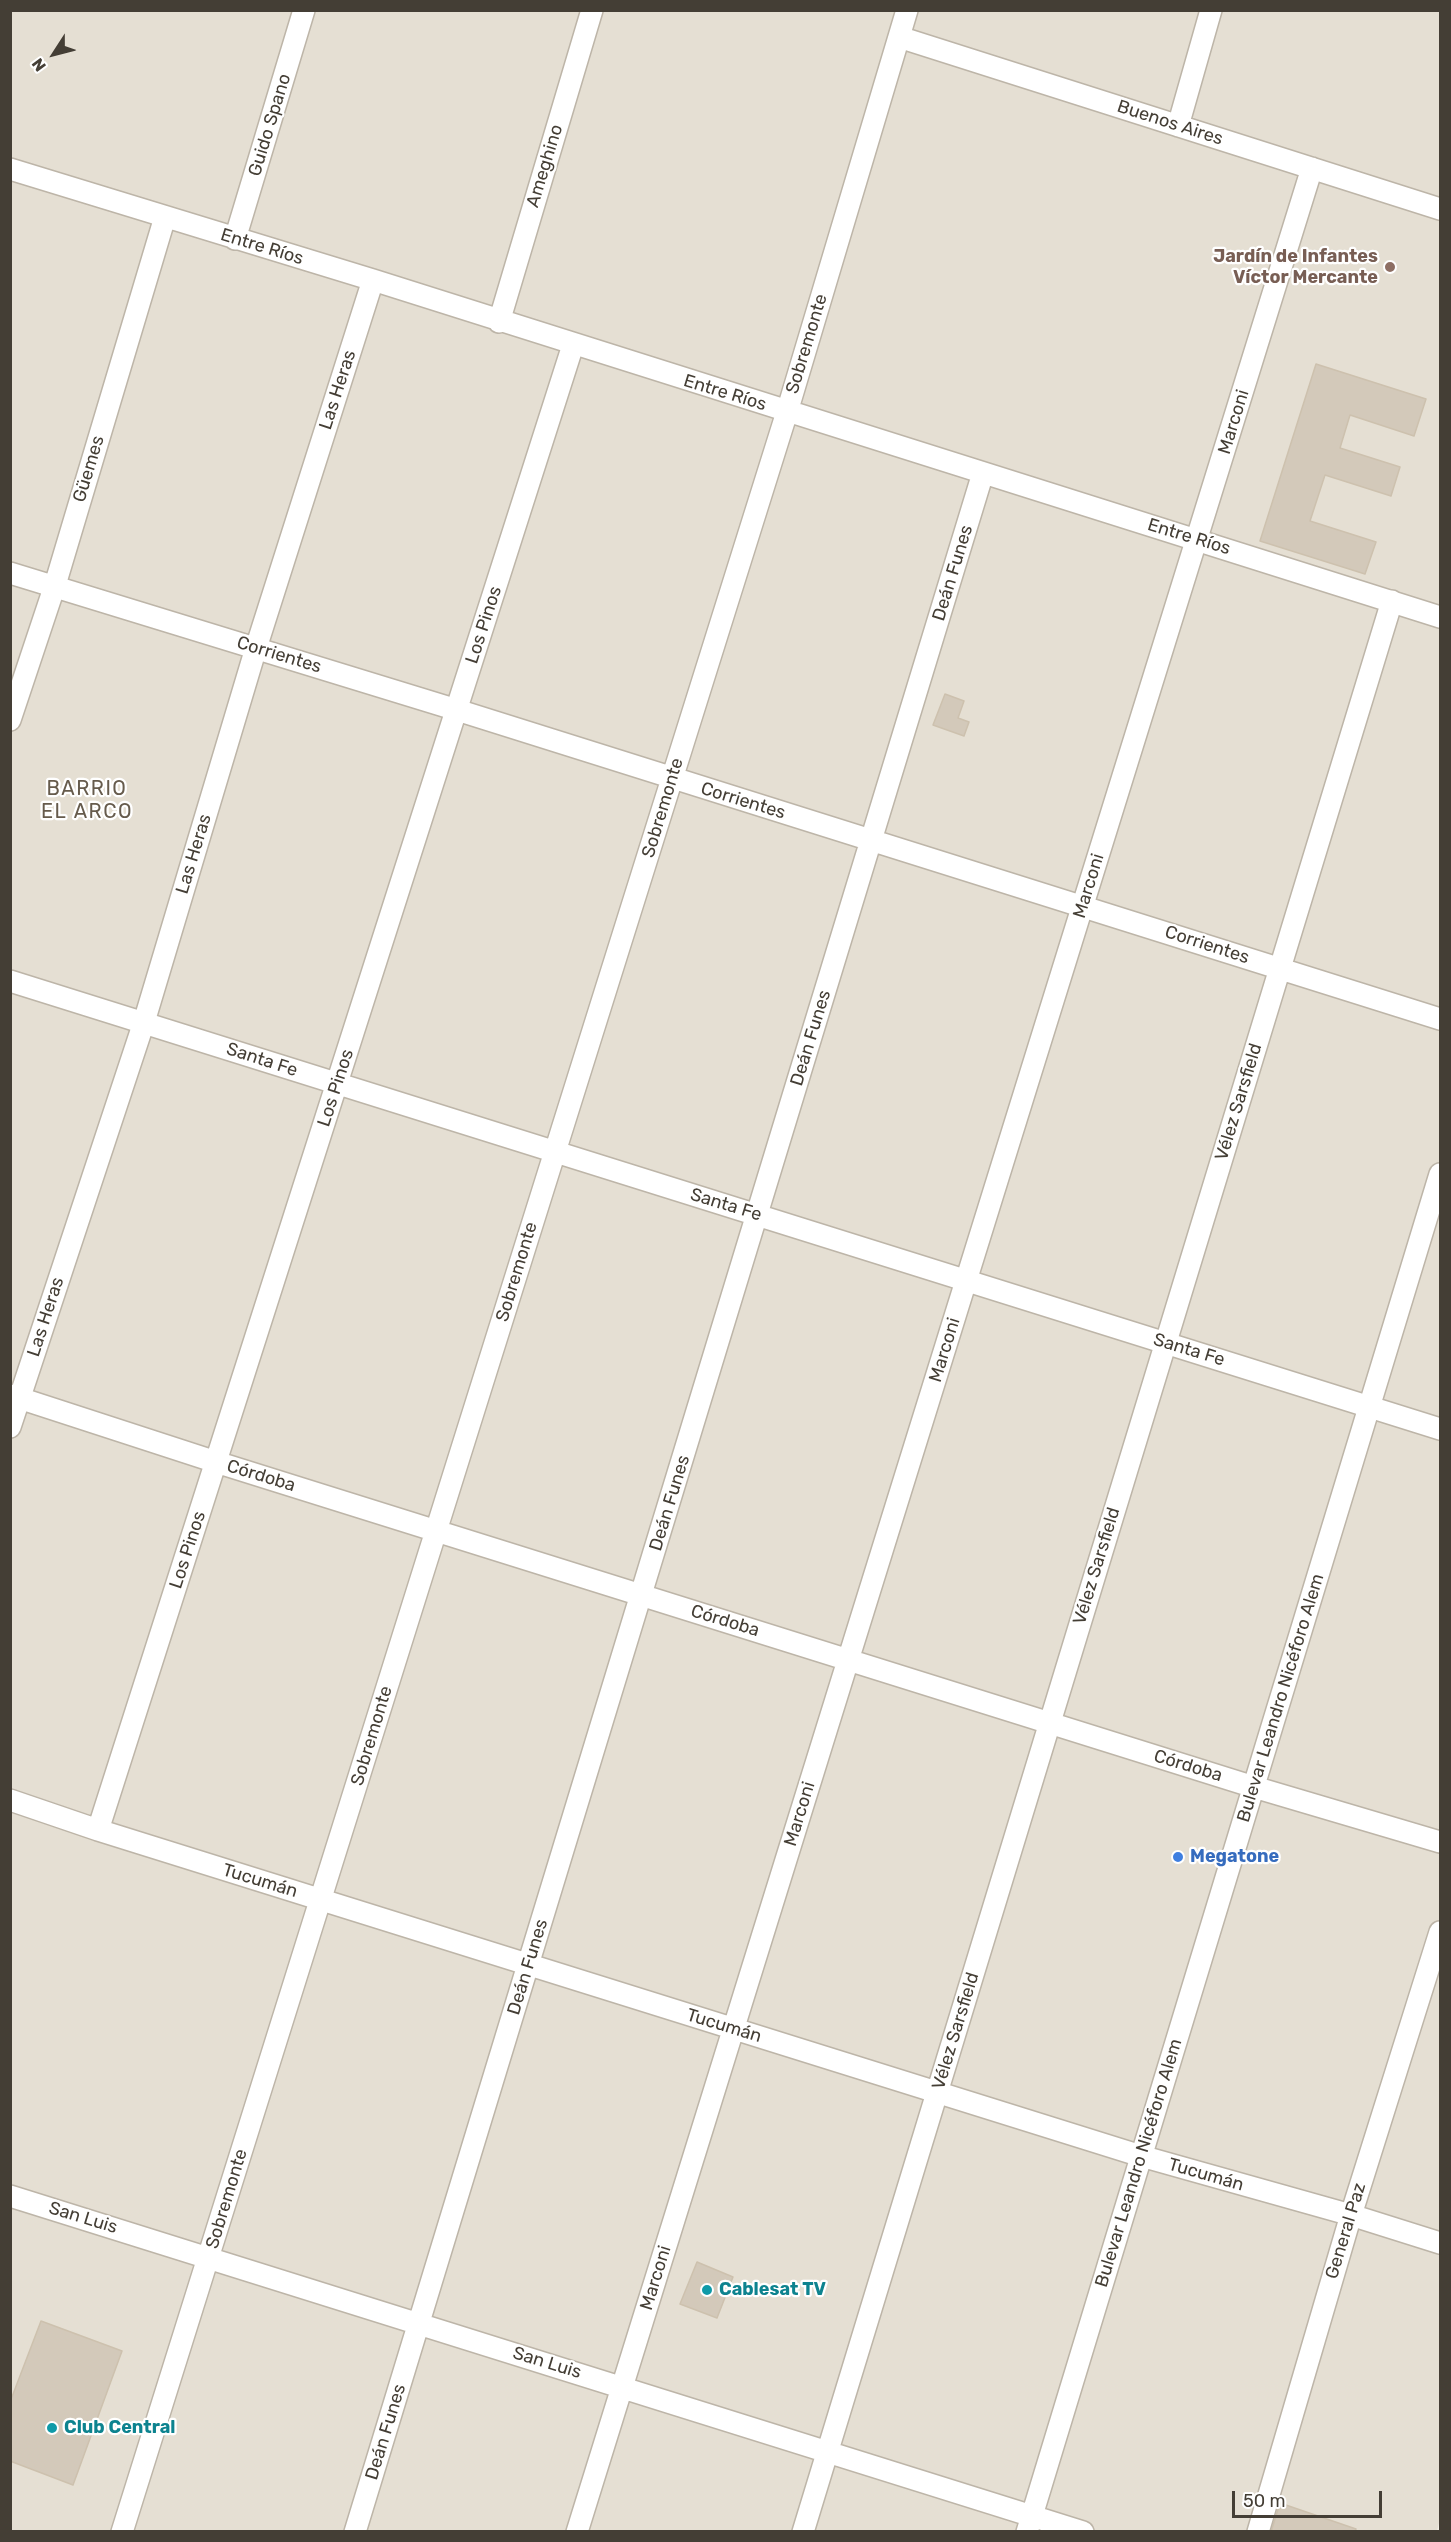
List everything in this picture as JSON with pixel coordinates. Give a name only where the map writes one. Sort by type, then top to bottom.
[{"type":"street","name":"Guido Spano","points":[[235,239],[304,10]]},
{"type":"street","name":"Ameghino","points":[[498,321],[592,10]]},
{"type":"street","name":"Sobremonte","points":[[122,2532],[787,412],[907,10]]},
{"type":"street","points":[[1178,126],[1211,10]]},
{"type":"street","name":"Buenos Aires","points":[[899,37],[1440,209]]},
{"type":"street","name":"Marconi","points":[[577,2532],[1312,168]]},
{"type":"street","name":"Entre Ríos","points":[[10,169],[373,280],[1440,617]]},
{"type":"street","name":"Güemes","points":[[10,720],[55,585],[165,217]]},
{"type":"street","name":"Las Heras","points":[[10,1427],[15,1396],[144,1022],[256,648],[373,280]]},
{"type":"street","name":"Los Pinos","points":[[98,1830],[573,345]]},
{"type":"street","name":"Deán Funes","points":[[355,2532],[983,473]]},
{"type":"street","name":"Corrientes","points":[[10,573],[457,710],[1440,1019]]},
{"type":"street","name":"Vélez Sarsfield","points":[[802,2532],[1392,601]]},
{"type":"street","name":"Santa Fe","points":[[10,981],[1440,1429]]},
{"type":"street","name":"Bulevar Leandro Nicéforo Alem","points":[[1029,2523],[1440,1174]]},
{"type":"street","name":"Córdoba","points":[[15,1396],[436,1531],[1254,1787],[1440,1842]]},
{"type":"street","name":"Tucumán","points":[[10,1800],[98,1830],[1141,2157],[1351,2215],[1440,2243]]},
{"type":"street","name":"General Paz","points":[[1258,2532],[1351,2215],[1440,1932]]},
{"type":"street","name":"San Luis","points":[[10,2196],[827,2451],[1029,2523],[1083,2532]]},
{"type":"shaded area","points":[[11,11],[1440,11],[1440,2519],[1437,2531],[11,2532]]},
{"type":"building","points":[[1316,364],[1426,399],[1414,436],[1350,415],[1340,448],[1400,467],[1391,496],[1325,475],[1310,521],[1376,542],[1365,574],[1260,541]]},
{"type":"building","points":[[945,694],[964,701],[958,718],[969,722],[964,736],[933,725]]},
{"type":"building","name":"Cablesat TV","points":[[697,2262],[733,2277],[717,2318],[680,2304]]},
{"type":"building","name":"Club Central","points":[[41,2321],[122,2351],[73,2485],[10,2461],[10,2402]]},
{"type":"building","points":[[1280,2503],[1356,2529],[1355,2532],[1271,2532]]},
{"type":"place","name":"Jardín de Infantes Víctor Mercante","points":[[1390,267]]},
{"type":"place","name":"Megatone","points":[[1178,1857]]},
{"type":"place","name":"Cablesat TV","points":[[707,2290]]},
{"type":"place","name":"Club Central","points":[[52,2428]]},
{"type":"district","name":"BARRIO EL ARCO","points":[[87,800]]}]
